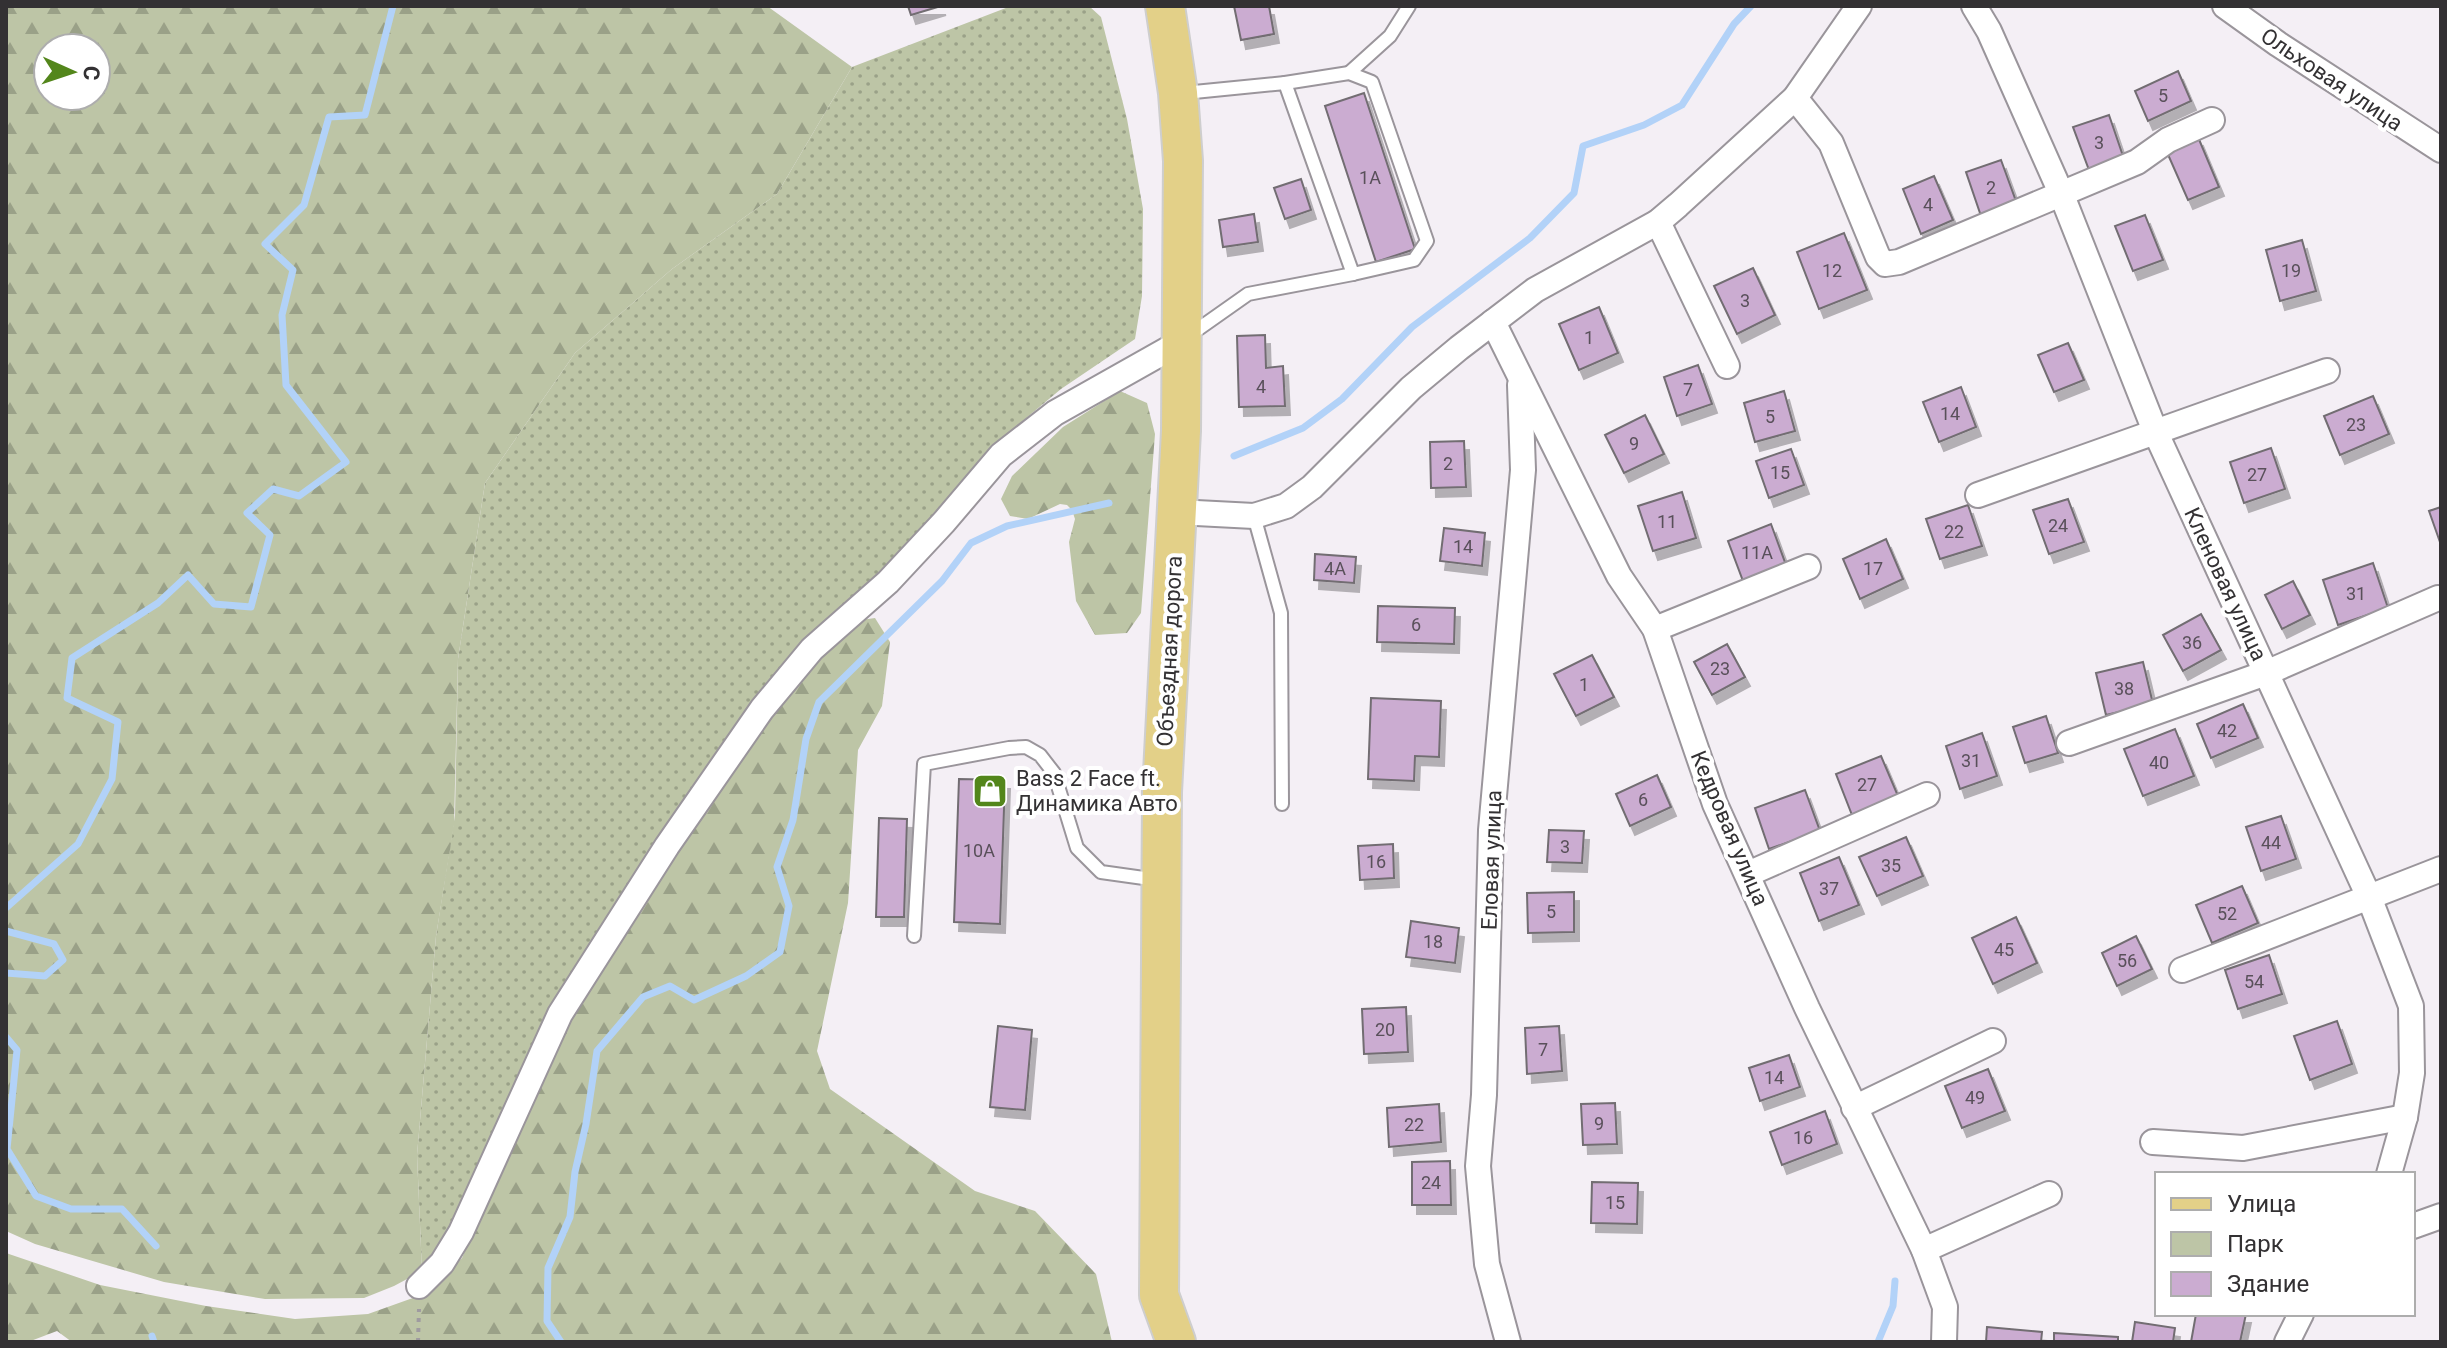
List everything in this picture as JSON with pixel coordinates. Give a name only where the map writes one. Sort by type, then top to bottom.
[{"type":"main road","name":"Объездная дорога","points":[[1165,6],[1178,93],[1183,161],[1181,431],[1162,792],[1161,881],[1159,1295],[1176,1342]]},
{"type":"street","points":[[1177,512],[1254,516],[1286,506],[1312,487],[1403,395],[1493,322],[1535,290],[1658,222],[1795,98],[1859,6]]},
{"type":"street","name":"Кленовая улица","points":[[1974,6],[1989,31],[2061,193],[2155,431],[2369,897],[2411,1006],[2412,1073],[2405,1117],[2390,1172]]},
{"type":"street","name":"Ольховая улица","points":[[2225,6],[2441,150]]},
{"type":"street","points":[[1795,98],[1831,143],[1878,257],[1885,264],[1899,262],[2137,162],[2168,140],[2212,120]]},
{"type":"street","points":[[1658,222],[1727,366]]},
{"type":"street","name":"Кедровая улица","points":[[1493,322],[1619,576],[1655,629],[1715,804],[1854,1108],[1924,1250],[1945,1307],[1944,1342]]},
{"type":"street","points":[[419,1286],[442,1263],[461,1232],[560,1014],[667,846],[762,709],[812,649],[888,582],[1001,455],[1055,413],[1181,342]]},
{"type":"street","points":[[1978,495],[2327,371]]},
{"type":"street","name":"Еловая улица","points":[[1508,1342],[1487,1264],[1478,1166],[1484,1095],[1491,830],[1523,470],[1519,376]]},
{"type":"street","points":[[1655,629],[1808,567]]},
{"type":"street","points":[[2069,743],[2266,673],[2438,598]]},
{"type":"street","points":[[1748,874],[1927,795]]},
{"type":"street","points":[[2182,970],[2441,869]]},
{"type":"street","points":[[1854,1108],[1993,1041]]},
{"type":"street","points":[[2153,1142],[2243,1148],[2405,1117]]},
{"type":"street","points":[[1924,1250],[2049,1194]]},
{"type":"street","points":[[2415,1225],[2441,1216]]},
{"type":"street","points":[[2287,1342],[2300,1316]]},
{"type":"lane","points":[[1349,73],[1390,36],[1409,6]]},
{"type":"lane","points":[[1178,93],[1285,83],[1349,73],[1372,82],[1427,241],[1414,260],[1248,294],[1181,342]]},
{"type":"lane","points":[[1285,83],[1353,274]]},
{"type":"lane","points":[[1254,516],[1281,613],[1282,804]]},
{"type":"lane","points":[[914,936],[924,764],[1026,747],[1040,755],[1054,773],[1077,848],[1101,872],[1161,881]]},
{"type":"path","points":[[418,1342],[419,1286]]},
{"type":"green space","points":[[6,6],[767,6],[852,67],[777,194],[672,269],[575,353],[485,483],[458,659],[454,825],[436,936],[417,1155],[422,1271],[364,1298],[265,1299],[164,1282],[35,1244],[6,1231]]},
{"type":"green space","points":[[1011,6],[1089,6],[1101,17],[1127,119],[1143,209],[1142,296],[1135,339],[1061,389],[988,450],[916,540],[804,643],[603,924],[563,989],[443,1243],[422,1271],[417,1155],[436,936],[455,815],[458,659],[485,483],[575,353],[672,269],[777,194],[852,67]]},
{"type":"green space","points":[[1120,391],[1147,403],[1155,434],[1141,613],[1127,633],[1095,635],[1076,601],[1069,542],[1075,519],[1072,510],[1060,504],[1028,519],[1010,516],[1001,499],[1012,476],[1063,427]]},
{"type":"green space","points":[[875,618],[890,642],[882,706],[858,750],[848,903],[817,1051],[830,1089],[975,1191],[1035,1211],[1096,1274],[1112,1342],[72,1342],[57,1331],[28,1342],[6,1342],[6,1253],[100,1285],[206,1306],[295,1319],[368,1314],[424,1294],[462,1258],[560,1028],[758,727],[807,669],[861,620]]},
{"type":"building","points":[[908,6],[941,6],[911,15]]},
{"type":"building","points":[[1234,6],[1269,6],[1274,34],[1241,40]]},
{"type":"building","points":[[2178,71],[2191,101],[2148,121],[2135,91]]},
{"type":"building","points":[[1364,93],[1415,249],[1376,262],[1325,106]]},
{"type":"building","points":[[2109,115],[2124,159],[2089,170],[2073,127]]},
{"type":"building","points":[[2198,137],[2219,187],[2188,200],[2166,150]]},
{"type":"building","points":[[2001,160],[2017,204],[1981,216],[1966,172]]},
{"type":"building","points":[[1934,176],[1953,220],[1921,234],[1903,189]]},
{"type":"building","points":[[1301,179],[1311,210],[1285,219],[1274,188]]},
{"type":"building","points":[[1254,214],[1258,242],[1223,247],[1219,220]]},
{"type":"building","points":[[2145,215],[2163,260],[2133,271],[2115,226]]},
{"type":"building","points":[[1844,233],[1867,290],[1819,309],[1797,252]]},
{"type":"building","points":[[2302,240],[2316,291],[2280,301],[2266,250]]},
{"type":"building","points":[[1753,268],[1775,315],[1737,334],[1714,286]]},
{"type":"building","points":[[1599,307],[1618,353],[1579,370],[1559,324]]},
{"type":"building","points":[[1265,335],[1266,368],[1283,366],[1285,406],[1239,407],[1237,336]]},
{"type":"building","points":[[2068,343],[2084,380],[2054,392],[2038,355]]},
{"type":"building","points":[[1698,365],[1712,404],[1677,416],[1664,377]]},
{"type":"building","points":[[1961,387],[1976,427],[1939,442],[1923,402]]},
{"type":"building","points":[[1784,391],[1795,431],[1755,442],[1744,403]]},
{"type":"building","points":[[2373,396],[2389,434],[2340,455],[2324,416]]},
{"type":"building","points":[[1645,415],[1664,454],[1624,473],[1605,435]]},
{"type":"building","points":[[1464,441],[1466,487],[1431,488],[1430,442]]},
{"type":"building","points":[[2271,448],[2285,489],[2244,503],[2230,462]]},
{"type":"building","points":[[1791,449],[1804,485],[1769,498],[1756,461]]},
{"type":"building","points":[[1682,492],[1696,538],[1653,551],[1638,506]]},
{"type":"building","points":[[2068,499],[2084,542],[2049,554],[2033,510]]},
{"type":"building","points":[[1968,505],[1982,546],[1940,559],[1926,519]]},
{"type":"building","points":[[2441,507],[2441,545],[2429,511]]},
{"type":"building","points":[[1771,524],[1786,565],[1743,581],[1728,541]]},
{"type":"building","points":[[1444,528],[1485,533],[1482,566],[1440,561]]},
{"type":"building","points":[[1886,539],[1903,579],[1860,599],[1843,559]]},
{"type":"building","points":[[1315,554],[1356,557],[1354,583],[1314,580]]},
{"type":"building","points":[[2373,563],[2388,608],[2338,625],[2323,580]]},
{"type":"building","points":[[2293,581],[2310,615],[2282,629],[2265,595]]},
{"type":"building","points":[[1378,606],[1455,608],[1454,644],[1377,642]]},
{"type":"building","points":[[2201,614],[2221,650],[2183,671],[2163,635]]},
{"type":"building","points":[[1727,644],[1745,677],[1712,695],[1694,662]]},
{"type":"building","points":[[1592,655],[1614,697],[1576,716],[1554,674]]},
{"type":"building","points":[[2143,662],[2153,704],[2106,715],[2096,673]]},
{"type":"building","points":[[1371,698],[1441,701],[1439,757],[1415,756],[1414,781],[1368,779]]},
{"type":"building","points":[[2243,704],[2258,738],[2211,758],[2197,724]]},
{"type":"building","points":[[2046,716],[2058,753],[2025,763],[2013,727]]},
{"type":"building","points":[[2175,729],[2194,776],[2143,796],[2124,749]]},
{"type":"building","points":[[1982,733],[1997,776],[1960,789],[1946,746]]},
{"type":"building","points":[[1881,756],[1898,796],[1852,815],[1836,774]]},
{"type":"building","points":[[1657,775],[1671,807],[1630,826],[1616,794]]},
{"type":"building","points":[[959,779],[1005,780],[1000,924],[954,922]]},
{"type":"building","points":[[1805,790],[1820,831],[1769,849],[1755,808]]},
{"type":"building","points":[[2281,816],[2296,859],[2261,871],[2246,827]]},
{"type":"building","points":[[879,818],[907,819],[904,917],[876,917]]},
{"type":"building","points":[[1549,830],[1584,831],[1582,863],[1547,862]]},
{"type":"building","points":[[1906,837],[1923,876],[1877,896],[1859,857]]},
{"type":"building","points":[[1393,844],[1394,878],[1360,880],[1358,846]]},
{"type":"building","points":[[1839,857],[1859,905],[1819,921],[1800,873]]},
{"type":"building","points":[[2242,886],[2258,923],[2212,943],[2196,905]]},
{"type":"building","points":[[1574,892],[1574,932],[1528,933],[1527,893]]},
{"type":"building","points":[[2016,917],[2037,963],[1993,984],[1972,938]]},
{"type":"building","points":[[1411,921],[1459,928],[1455,963],[1406,957]]},
{"type":"building","points":[[2136,936],[2152,969],[2117,986],[2102,953]]},
{"type":"building","points":[[2269,955],[2282,994],[2238,1009],[2225,970]]},
{"type":"building","points":[[1406,1007],[1408,1052],[1364,1054],[1362,1009]]},
{"type":"building","points":[[2337,1021],[2352,1064],[2310,1080],[2294,1036]]},
{"type":"building","points":[[998,1026],[1032,1030],[1025,1110],[990,1107]]},
{"type":"building","points":[[1559,1026],[1562,1071],[1527,1074],[1525,1028]]},
{"type":"building","points":[[1789,1055],[1800,1087],[1760,1101],[1749,1068]]},
{"type":"building","points":[[1988,1069],[2005,1111],[1962,1128],[1945,1086]]},
{"type":"building","points":[[1615,1103],[1617,1144],[1583,1145],[1581,1104]]},
{"type":"building","points":[[1439,1104],[1441,1142],[1389,1147],[1387,1108]]},
{"type":"building","points":[[1825,1111],[1837,1144],[1782,1165],[1770,1132]]},
{"type":"building","points":[[1450,1161],[1451,1205],[1412,1205],[1412,1162]]},
{"type":"building","points":[[1592,1182],[1638,1183],[1637,1224],[1591,1223]]},
{"type":"building","points":[[2196,1316],[2246,1316],[2240,1342],[2191,1342]]},
{"type":"building","points":[[2135,1322],[2175,1328],[2173,1342],[2132,1342]]},
{"type":"building","points":[[1987,1327],[2042,1332],[2041,1342],[1986,1342]]},
{"type":"building","points":[[2054,1333],[2118,1337],[2118,1342],[2054,1342]]},
{"type":"waterway","points":[[6,908],[78,844],[112,779],[118,722],[67,698],[72,658],[158,603],[188,575],[214,604],[251,607],[270,535],[247,513],[273,489],[299,496],[346,462],[286,385],[282,315],[293,270],[265,244],[304,205],[329,117],[365,115],[393,6]]},
{"type":"waterway","points":[[1234,456],[1303,428],[1342,399],[1412,327],[1530,238],[1574,193],[1583,146],[1644,125],[1682,105],[1734,24],[1751,6]]},
{"type":"waterway","points":[[561,1342],[547,1321],[548,1268],[570,1217],[597,1051],[643,997],[670,986],[694,1000],[746,976],[780,952],[789,906],[777,867],[793,820],[806,739],[819,702],[942,581],[971,543],[1007,526],[1109,503]]},
{"type":"waterway","points":[[6,931],[54,944],[63,960],[45,976],[6,973]]},
{"type":"waterway","points":[[6,1037],[17,1050],[7,1149],[36,1196],[71,1209],[122,1209],[156,1246]]},
{"type":"waterway","points":[[1878,1342],[1893,1306],[1895,1281]]},
{"type":"waterway","points":[[152,1336],[154,1342]]},
{"type":"place","name":"Bass 2 Face ft. Динамика Авто","points":[[990,791]]}]
